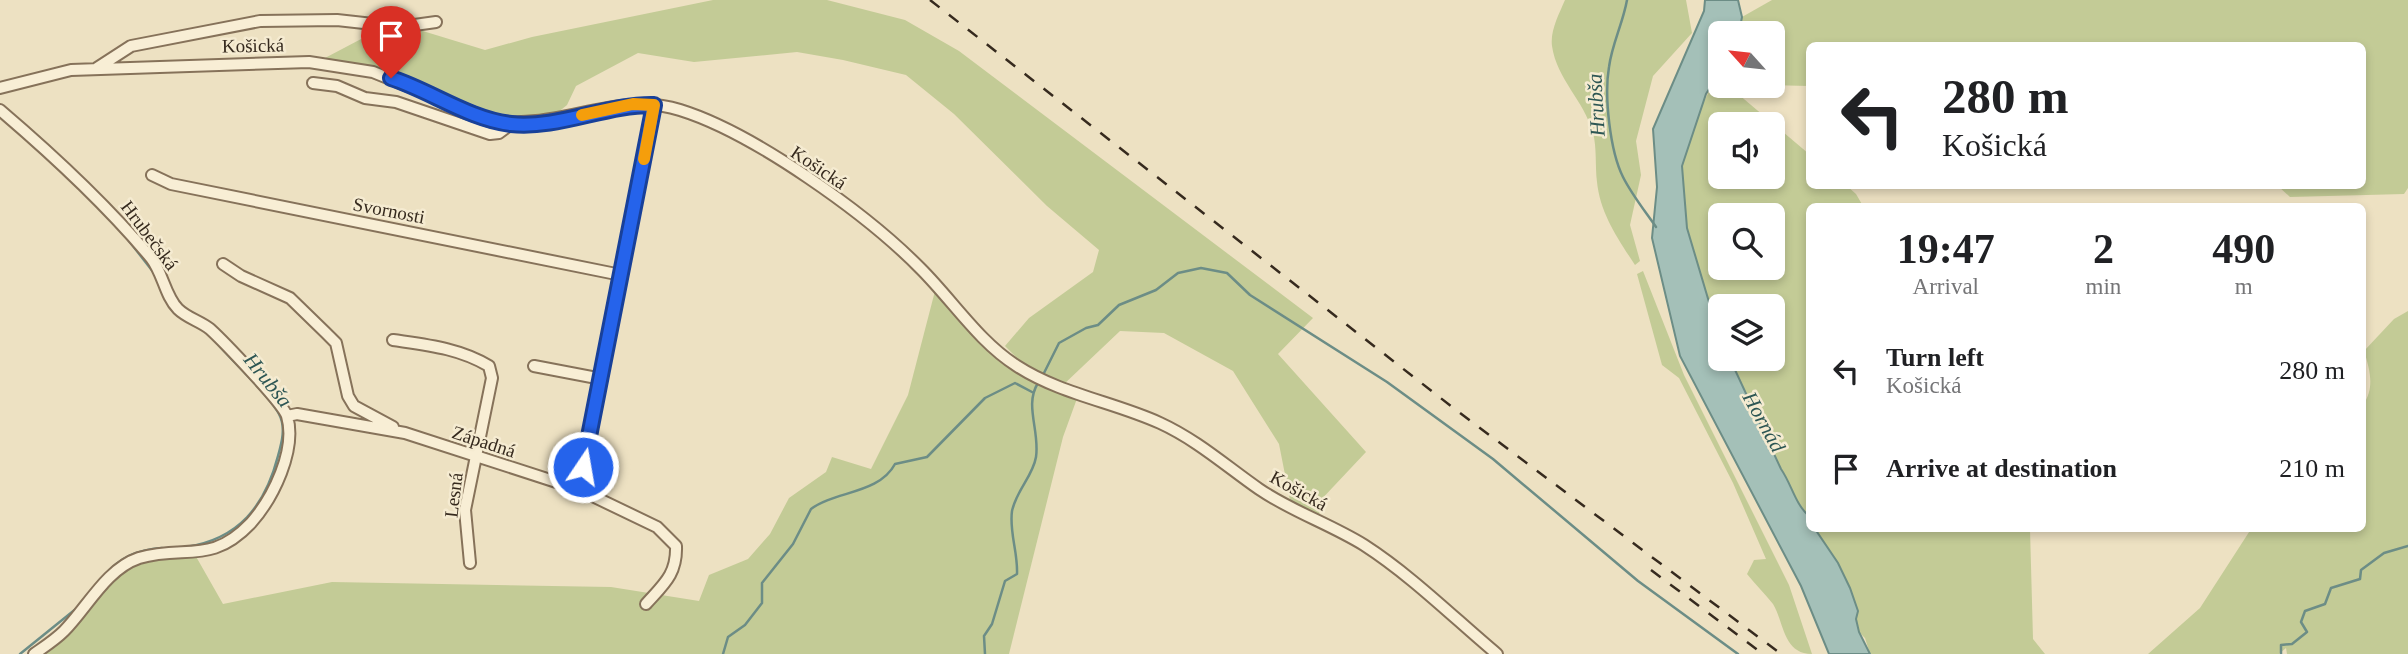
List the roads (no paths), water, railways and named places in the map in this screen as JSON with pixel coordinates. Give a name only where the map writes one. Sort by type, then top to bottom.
[{"type":"street","points":[[97,68],[131,46],[260,21],[337,20],[400,27],[436,22]]},
{"type":"street","name":"Košická","points":[[0,88],[47,74],[97,68],[285,62],[345,66],[409,84],[483,117],[511,124],[542,123],[633,104],[678,109],[720,126],[856,212],[902,250],[946,294],[979,334],[1017,367],[1159,423],[1203,446],[1261,490],[1365,546],[1497,654]]},
{"type":"street","points":[[313,83],[337,86],[350,94],[396,102],[489,134],[499,133],[511,124]]},
{"type":"street","points":[[578,489],[602,379],[654,105]]},
{"type":"street","name":"Hrubečská","points":[[0,110],[74,173],[105,205],[153,262],[178,309],[216,335],[280,401],[288,416]]},
{"type":"street","name":"Svornosti","points":[[152,175],[171,184],[621,275]]},
{"type":"street","name":"Západná","points":[[223,264],[241,276],[290,298],[336,343],[348,396],[354,406],[405,433]]},
{"type":"street","name":"Lesná","points":[[393,340],[443,347],[472,356],[489,366],[492,378],[478,457],[470,476],[465,510],[470,563]]},
{"type":"street","points":[[534,366],[602,379]]},
{"type":"street","name":"Západná","points":[[288,416],[297,414],[405,433],[578,489],[657,527],[676,546],[677,564],[668,580],[646,604]]},
{"type":"street","points":[[34,654],[63,632],[126,564],[141,558],[220,548],[243,530],[268,502],[277,483],[288,442],[288,416]]},
{"type":"water","points":[[1705,0],[1738,0],[1741,21],[1708,21],[1708,91],[1682,166],[1687,228],[1708,299],[1708,371],[1736,371],[1781,469],[1806,513],[1806,532],[1817,532],[1838,563],[1850,588],[1858,611],[1856,619],[1859,632],[1870,654],[1829,654],[1801,586],[1680,356],[1652,238],[1657,187],[1653,129],[1704,11]]},
{"type":"waterway","name":"Hrubša","points":[[1627,0],[1609,67],[1609,123],[1618,166],[1634,197],[1656,227]]},
{"type":"waterway","name":"Hrubša","points":[[126,237],[154,273]]},
{"type":"waterway","points":[[1042,377],[1059,343],[1086,328],[1098,325],[1119,305],[1156,290],[1178,273],[1201,268],[1227,273],[1250,295],[1387,382],[1493,459],[1638,581],[1738,654]]},
{"type":"waterway","name":"Hrubša","points":[[186,547],[221,536],[247,517],[266,490],[282,440],[282,424],[274,406],[215,341]]},
{"type":"waterway","points":[[723,654],[728,637],[745,625],[762,603],[762,583],[793,544],[811,509],[868,487],[888,474],[895,464],[927,457],[985,398],[1015,383],[1032,392]]},
{"type":"waterway","points":[[985,654],[984,636],[992,624],[1005,581],[1017,574],[1012,511],[1036,457],[1032,400],[1038,383]]},
{"type":"waterway","points":[[2281,654],[2281,645],[2292,644],[2307,632],[2301,622],[2305,611],[2325,604],[2331,588],[2360,579],[2361,570],[2384,553],[2408,546]]},
{"type":"waterway","name":"Hrubša","points":[[104,576],[116,564],[130,556],[162,548]]},
{"type":"waterway","name":"Hrubša","points":[[20,654],[77,608]]},
{"type":"railway","points":[[930,0],[1456,410],[1781,654]]},
{"type":"railway","points":[[1651,570],[1763,654]]},
{"type":"water label","name":"Hornád","points":[[1764,422]]}]
